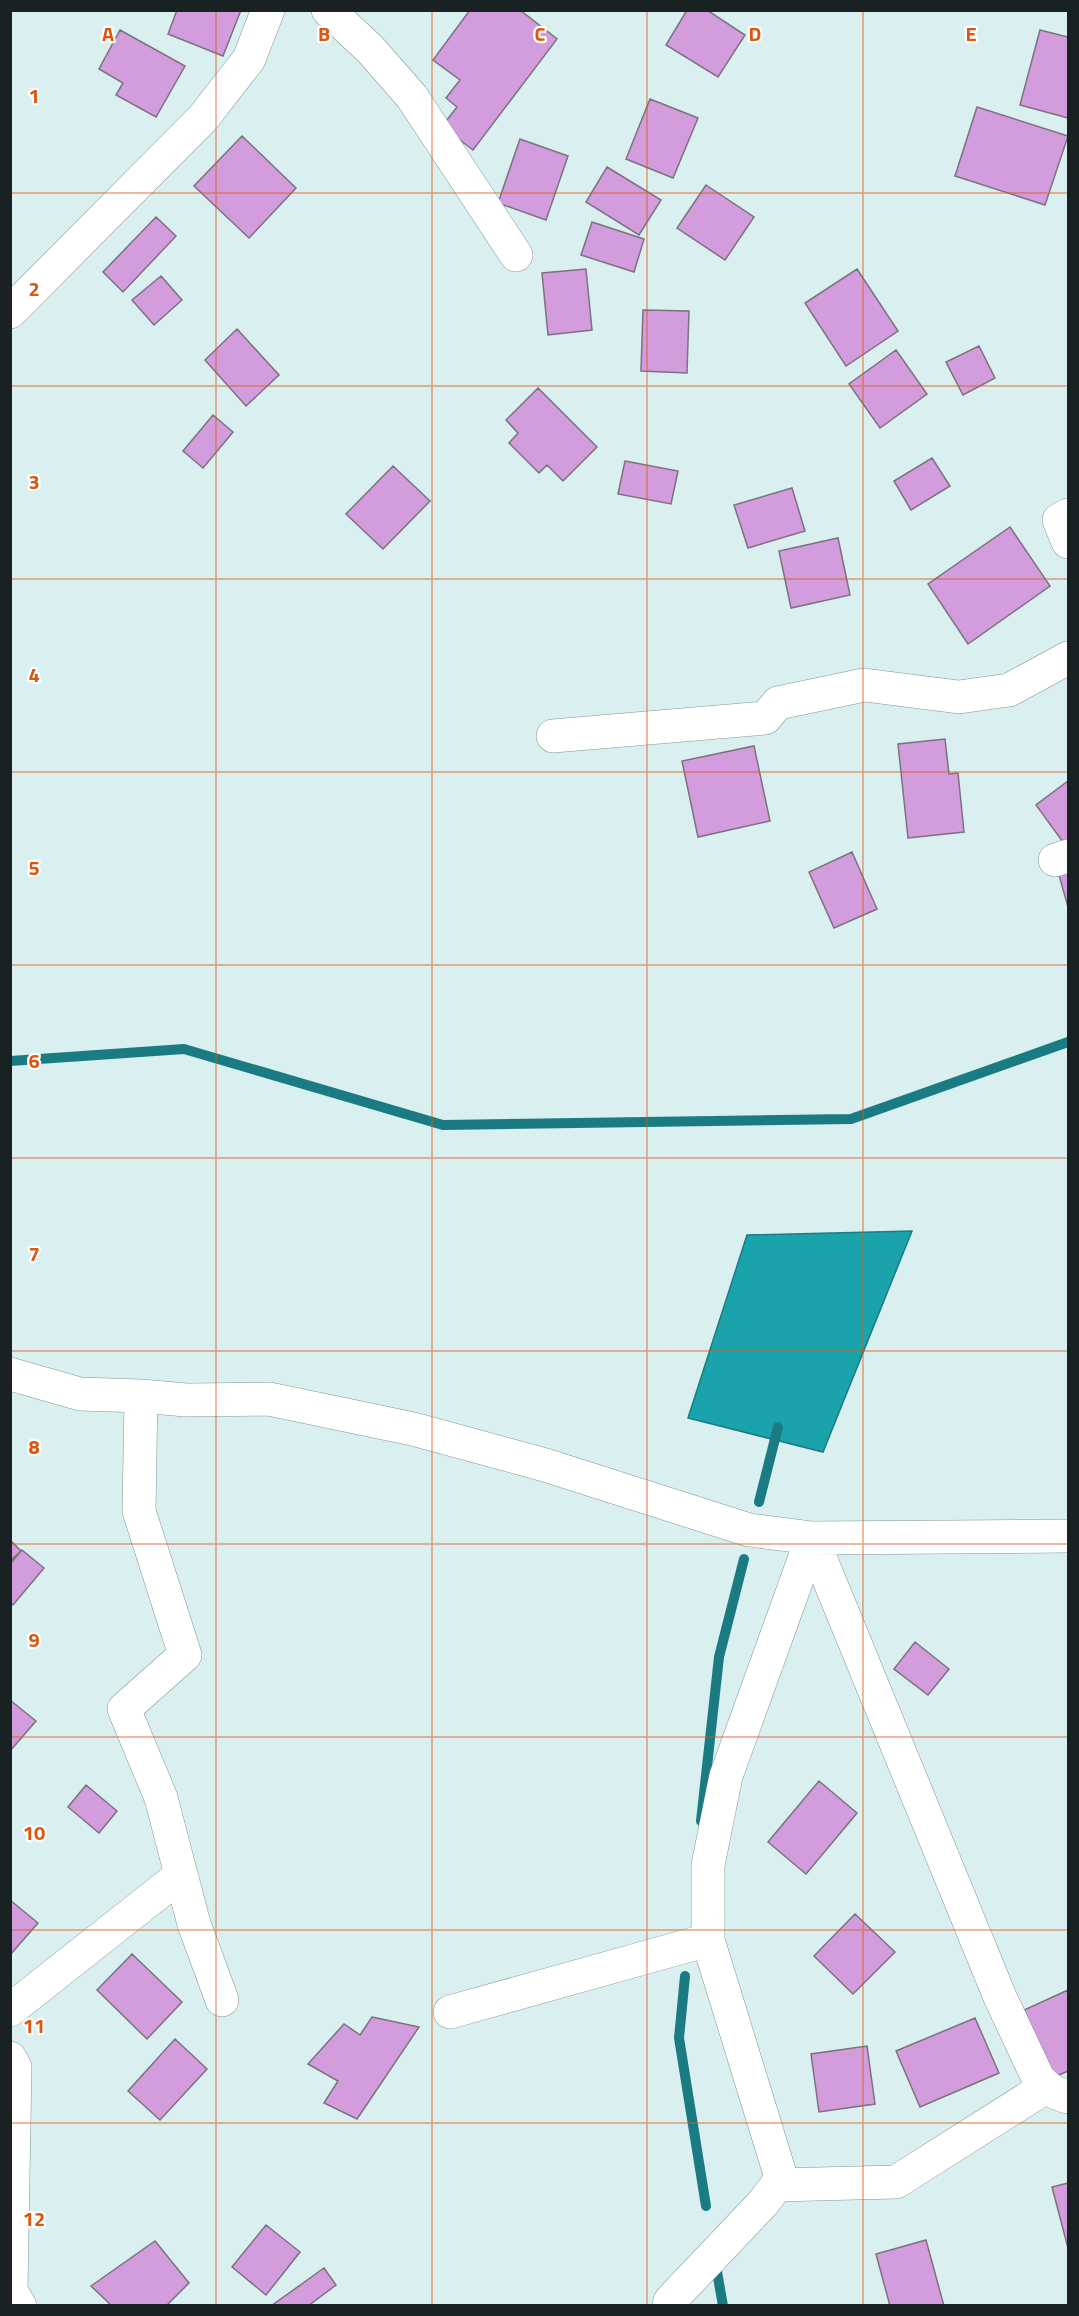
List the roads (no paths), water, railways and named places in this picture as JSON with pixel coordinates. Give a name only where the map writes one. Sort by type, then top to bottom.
[{"type":"street","points":[[10,312],[203,118],[249,59],[268,10]]},
{"type":"street","points":[[328,10],[370,49],[412,98],[516,255]]},
{"type":"street","points":[[1068,515],[1059,520],[1068,542]]},
{"type":"street","points":[[553,736],[765,718],[778,703],[864,685],[959,697],[1009,690],[1068,658]]},
{"type":"street","points":[[10,1374],[80,1394],[186,1400],[269,1399],[402,1426],[546,1465],[749,1530],[812,1538],[1068,1536]]},
{"type":"street","points":[[141,1396],[139,1511],[185,1655],[124,1709],[161,1798],[194,1924],[222,2000]]},
{"type":"street","points":[[669,2306],[670,2301],[764,2203],[777,2184],[780,2174],[708,1940],[708,1865],[726,1776],[812,1538]]},
{"type":"street","points":[[777,2184],[896,2182],[1057,2092],[1038,2078],[1000,1997],[812,1538]]},
{"type":"street","points":[[10,2010],[181,1875]]},
{"type":"street","points":[[450,2012],[708,1940]]},
{"type":"street","points":[[10,2058],[15,2067],[11,2290],[20,2306]]},
{"type":"water","points":[[912,1231],[823,1452],[688,1418],[747,1235]]},
{"type":"waterway","points":[[10,1061],[184,1049],[443,1125],[851,1119],[1068,1042]]},
{"type":"waterway","points":[[759,1502],[778,1427]]},
{"type":"waterway","points":[[701,1821],[719,1657],[744,1559]]},
{"type":"waterway","points":[[685,1976],[679,2038],[706,2206]]},
{"type":"waterway","points":[[716,2266],[723,2306]]}]
